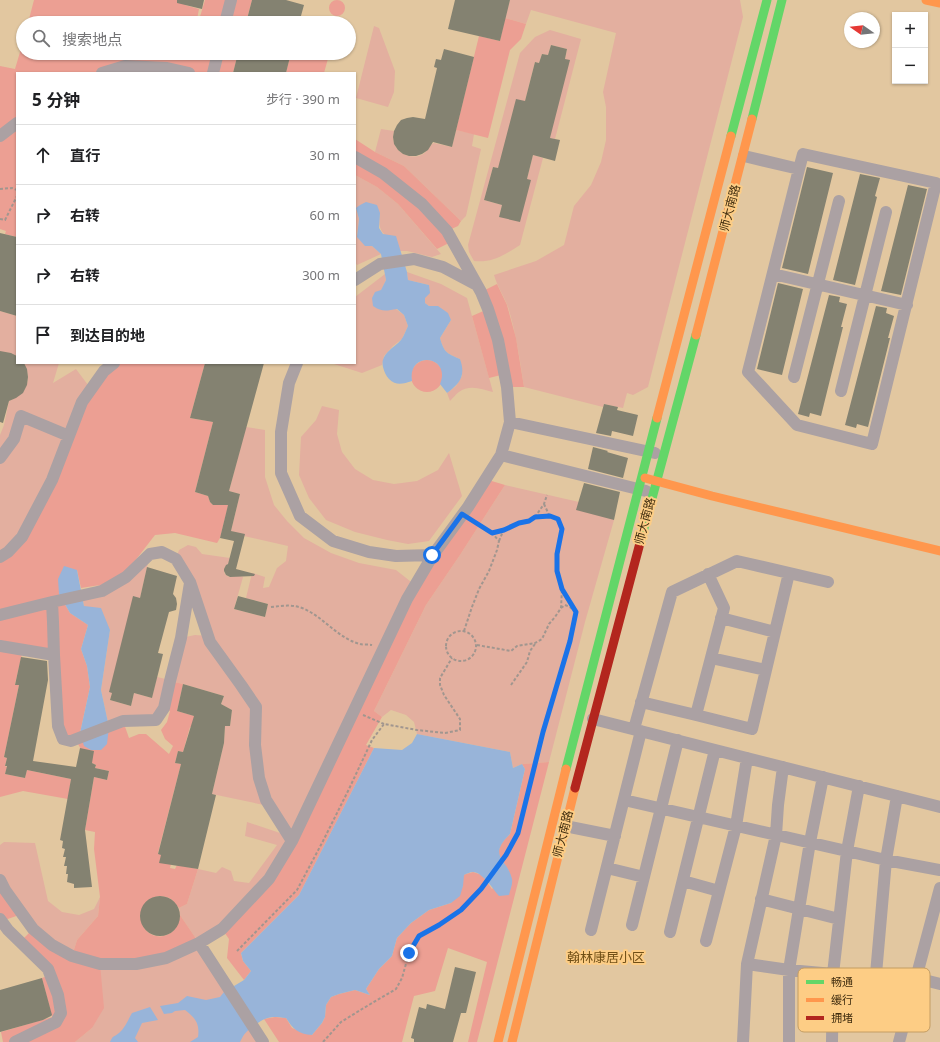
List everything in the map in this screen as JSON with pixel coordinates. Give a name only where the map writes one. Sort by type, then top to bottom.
[{"type":"main road","name":"师大南路","points":[[498,1042],[581,709],[768,0]]},
{"type":"main road","name":"师大南路","points":[[512,1042],[565,826],[663,454],[693,349],[744,156],[782,0]]},
{"type":"main road","points":[[927,0],[940,3]]},
{"type":"main road","points":[[642,477],[655,486],[712,496],[940,551]]},
{"type":"street","points":[[227,16],[231,0]]},
{"type":"street","points":[[213,72],[216,60]]},
{"type":"street","points":[[105,72],[125,66],[167,68],[185,72]]},
{"type":"street","points":[[0,136],[16,124]]},
{"type":"street","points":[[803,154],[936,183],[872,444],[797,425],[748,372],[773,274],[803,154]]},
{"type":"street","points":[[744,156],[799,169]]},
{"type":"street","points":[[0,880],[5,890],[33,929],[52,945],[72,956],[100,964],[136,964],[166,958],[199,943],[222,929],[270,879],[292,841],[407,599],[432,555],[462,514],[501,455],[510,422],[507,387],[498,340],[481,292],[475,284],[447,231],[422,204],[383,173],[356,158]]},
{"type":"street","points":[[794,377],[839,201]]},
{"type":"street","points":[[841,391],[886,212]]},
{"type":"street","points":[[356,279],[380,264],[414,259],[443,267],[475,284]]},
{"type":"street","points":[[773,274],[907,305]]},
{"type":"street","points":[[0,557],[8,552],[22,537],[52,480],[82,402],[104,371],[113,364]]},
{"type":"street","points":[[297,364],[289,383],[281,432],[281,473],[300,516],[333,540],[369,552],[396,556],[432,555]]},
{"type":"street","points":[[0,458],[14,439],[21,416],[70,436]]},
{"type":"street","points":[[510,422],[663,454]]},
{"type":"street","points":[[501,455],[639,489],[655,486]]},
{"type":"street","points":[[0,615],[102,591],[126,577],[150,554],[162,552],[176,559],[190,582],[210,642],[256,707],[255,745],[259,778],[266,800],[292,841]]},
{"type":"street","points":[[591,930],[624,800],[641,702],[672,592],[736,560],[828,582]]},
{"type":"street","points":[[641,702],[752,730],[789,573]]},
{"type":"street","points":[[696,715],[724,608],[708,574]]},
{"type":"street","points":[[52,602],[58,726],[63,739],[71,741],[123,721],[156,720],[164,708],[181,638],[190,582]]},
{"type":"street","points":[[721,618],[775,632]]},
{"type":"street","points":[[0,646],[54,655]]},
{"type":"street","points":[[711,658],[766,670]]},
{"type":"street","points":[[593,718],[940,807]]},
{"type":"street","points":[[632,924],[678,740]]},
{"type":"street","points":[[670,932],[715,750]]},
{"type":"street","points":[[706,941],[736,826],[748,758]]},
{"type":"street","points":[[743,1042],[747,964],[776,835],[783,767]]},
{"type":"street","points":[[789,1042],[789,970],[810,842],[823,777]]},
{"type":"street","points":[[834,968],[847,851],[859,786]]},
{"type":"street","points":[[877,968],[886,860],[897,796]]},
{"type":"street","points":[[624,800],[886,860],[940,870]]},
{"type":"street","points":[[565,826],[614,836]]},
{"type":"street","points":[[607,868],[644,877]]},
{"type":"street","points":[[683,881],[719,891]]},
{"type":"street","points":[[919,968],[940,890]]},
{"type":"street","points":[[761,899],[839,918]]},
{"type":"street","points":[[0,919],[4,931],[48,969],[58,995],[61,1013],[56,1022],[15,1042]]},
{"type":"street","points":[[4,931],[29,924]]},
{"type":"street","points":[[199,943],[263,1042]]},
{"type":"street","points":[[747,964],[798,971]]},
{"type":"street","points":[[930,982],[940,984]]},
{"type":"street","points":[[832,1032],[832,1042]]},
{"type":"street","points":[[899,1042],[902,1032]]},
{"type":"path","points":[[0,189],[12,188],[16,190]]},
{"type":"path","points":[[0,219],[5,220],[16,198]]},
{"type":"path","points":[[492,533],[529,521],[535,517],[544,504],[547,495]]},
{"type":"path","points":[[544,504],[550,516]]},
{"type":"path","points":[[462,514],[492,533],[499,541]]},
{"type":"path","points":[[323,1042],[341,1022],[396,989],[402,978],[409,953],[419,936],[461,910],[481,889],[506,855],[518,833],[543,732],[570,641],[576,612],[562,589],[557,571],[557,554],[562,529],[558,519],[550,516],[535,517]]},
{"type":"path","points":[[464,631],[504,530]]},
{"type":"path","points":[[561,608],[562,589]]},
{"type":"path","points":[[270,607],[289,605],[301,607],[312,613],[343,637],[360,644],[385,645]]},
{"type":"path","points":[[477,645],[511,651],[517,646],[535,643],[542,639],[549,624],[561,608],[565,605],[576,612]]},
{"type":"path","points":[[458,631],[464,631],[469,632],[473,636],[477,645],[474,655],[470,659],[461,662],[456,661],[449,655],[446,645],[450,636],[458,631]]},
{"type":"path","points":[[511,685],[527,662],[530,651],[535,643]]},
{"type":"path","points":[[354,711],[384,724],[417,730],[445,733],[460,730],[460,719],[444,695],[440,685],[440,678],[452,658]]},
{"type":"path","points":[[237,951],[296,890],[326,834],[372,740],[384,724]]},
{"type":"shaded area","points":[[34,0],[186,0],[185,5],[199,9],[198,16],[30,16]]},
{"type":"shaded area","points":[[205,0],[252,0],[248,16],[200,16]]},
{"type":"shaded area","points":[[337,0],[343,2],[345,8],[343,14],[337,16],[331,14],[329,8],[331,2]]},
{"type":"shaded area","points":[[510,0],[740,0],[743,17],[648,387],[633,395],[627,393],[623,408],[604,404],[603,407],[524,387],[518,347],[511,317],[494,275],[536,261],[564,245],[574,206],[591,185],[601,162],[606,140],[606,107],[603,92],[616,33],[531,10],[526,24],[505,18]]},
{"type":"shaded area","points":[[505,18],[526,24],[521,39],[510,50],[488,138],[456,130],[479,36],[500,41]]},
{"type":"shaded area","points":[[374,26],[379,28],[395,71],[394,92],[388,107],[356,98]]},
{"type":"shaded area","points":[[550,30],[581,39],[555,139],[550,138],[567,49],[551,45],[548,55],[542,54],[539,63],[535,62],[525,101],[498,168],[493,167],[484,200],[502,205],[499,217],[527,179],[533,155],[543,158],[520,245],[493,259],[487,261],[474,261],[469,252],[468,245],[520,53],[535,37]]},
{"type":"shaded area","points":[[18,60],[236,60],[233,72],[16,72],[16,237],[5,234],[6,231],[0,229],[0,66],[15,69]]},
{"type":"shaded area","points":[[289,60],[328,60],[324,72],[286,72]]},
{"type":"shaded area","points":[[381,129],[394,131],[393,140],[396,147],[402,153],[410,156],[419,156],[423,154],[434,143],[452,147],[456,130],[474,134],[472,146],[481,149],[466,216],[461,221],[404,166],[375,152]]},
{"type":"shaded area","points":[[356,140],[375,152],[404,166],[461,221],[458,226],[447,231],[453,241],[437,249],[398,204],[377,187],[356,176]]},
{"type":"shaded area","points":[[356,176],[377,187],[398,204],[441,254],[432,257],[407,251],[400,251],[399,248],[381,231],[380,213],[356,208]]},
{"type":"shaded area","points":[[356,208],[359,219],[357,237],[372,246],[381,254],[357,265]]},
{"type":"shaded area","points":[[407,272],[441,284],[467,298],[493,392],[476,388],[467,388],[458,393],[450,401],[447,393],[456,386],[462,376],[460,359],[446,352],[440,338],[451,320],[438,307],[429,306],[425,303],[424,298],[429,285],[408,280]]},
{"type":"shaded area","points":[[385,274],[386,280],[381,291],[396,309],[404,315],[408,326],[402,339],[384,356],[382,365],[362,373],[334,364],[356,364],[356,296]]},
{"type":"shaded area","points":[[497,284],[507,305],[516,338],[524,387],[507,387],[505,374],[489,378],[472,316],[488,309],[481,292]]},
{"type":"shaded area","points":[[0,311],[16,316],[16,356],[10,353],[0,352]]},
{"type":"shaded area","points":[[427,360],[438,365],[443,376],[438,387],[427,392],[416,387],[411,376],[416,365]]},
{"type":"shaded area","points":[[24,364],[59,364],[53,383],[76,369],[91,389],[22,537],[0,557],[0,435],[4,425],[9,401],[24,391],[28,381],[27,370]]},
{"type":"shaded area","points":[[113,364],[205,364],[190,418],[213,422],[195,492],[208,496],[213,505],[218,505],[223,500],[229,502],[220,538],[217,543],[175,533],[155,535],[124,575],[100,585],[81,588],[77,570],[59,594],[70,613],[88,625],[81,649],[87,666],[90,687],[80,733],[109,727],[123,721],[129,738],[139,734],[146,734],[169,754],[173,746],[165,739],[161,730],[167,722],[170,711],[164,708],[170,681],[183,684],[177,711],[205,719],[202,730],[190,727],[183,752],[178,751],[175,763],[181,764],[158,853],[171,864],[170,868],[175,869],[177,865],[198,869],[187,904],[179,908],[171,899],[160,896],[155,897],[146,903],[141,912],[143,926],[153,935],[160,936],[167,935],[173,931],[178,924],[180,915],[199,943],[166,958],[100,964],[104,1008],[92,1028],[75,1042],[3,1042],[1,1032],[52,1017],[42,978],[55,973],[22,940],[33,929],[72,956],[77,940],[98,916],[100,897],[94,849],[95,832],[85,830],[94,777],[107,780],[109,771],[95,768],[96,765],[87,758],[75,739],[63,739],[54,655],[22,654],[15,684],[19,685],[4,757],[7,758],[5,774],[25,778],[27,770],[71,779],[68,799],[23,791],[0,797],[0,557],[22,537],[82,402]]},
{"type":"shaded area","points":[[322,406],[339,410],[337,434],[342,452],[355,469],[373,480],[394,484],[417,481],[438,470],[449,453],[462,496],[429,541],[408,544],[387,540],[355,532],[326,520],[309,498],[299,475],[301,437],[316,420]]},
{"type":"shaded area","points":[[246,427],[265,430],[265,477],[274,505],[304,538],[331,553],[359,563],[396,570],[415,585],[269,879],[199,943],[180,915],[179,908],[187,904],[198,869],[216,873],[222,867],[231,871],[234,881],[249,883],[277,845],[245,836],[247,822],[283,834],[264,805],[212,794],[224,743],[225,726],[230,726],[232,710],[221,704],[224,696],[170,681],[156,720],[109,727],[101,690],[110,630],[84,606],[82,595],[150,554],[140,598],[110,700],[131,706],[134,693],[152,698],[157,677],[170,680],[181,638],[195,635],[208,636],[176,559],[179,550],[188,545],[196,547],[202,554],[230,558],[224,570],[225,574],[230,577],[237,575],[243,577],[234,609],[265,617],[268,604],[246,598],[252,573],[265,577],[263,588],[269,587],[277,568],[286,561],[288,546],[244,536],[231,531],[240,494],[229,491]]},
{"type":"shaded area","points":[[485,479],[505,485],[426,605],[374,711],[382,717],[366,745],[374,748],[299,895],[241,953],[243,961],[251,971],[244,980],[227,958],[229,939],[222,929],[269,879],[407,599]]},
{"type":"shaded area","points":[[505,485],[579,502],[614,520],[585,622],[549,762],[522,764],[513,768],[510,752],[417,734],[414,722],[406,715],[391,710],[382,717],[374,711],[426,605]]},
{"type":"shaded area","points":[[549,762],[477,1042],[468,1042],[487,962],[448,948],[435,991],[414,996],[402,1042],[279,1042],[264,1019],[275,1017],[286,1018],[292,1028],[312,1035],[325,1017],[326,1005],[331,997],[355,990],[370,995],[366,989],[379,969],[392,956],[397,938],[411,923],[429,910],[451,903],[463,886],[463,875],[473,872],[482,875],[492,889],[509,871],[501,859],[499,850],[501,844],[510,834],[525,769],[522,764]]},
{"type":"shaded area","points":[[4,842],[35,843],[48,901],[62,912],[79,915],[94,909],[100,897],[98,916],[77,940],[72,956],[52,945],[0,880],[0,845]]},
{"type":"shaded area","points":[[0,880],[22,914],[2,921],[0,919]]},
{"type":"shaded area","points":[[199,943],[263,1042],[75,1042],[92,1028],[100,964]]},
{"type":"water","points":[[366,202],[377,205],[380,213],[379,228],[383,234],[396,236],[408,280],[429,285],[430,293],[425,298],[425,303],[429,306],[438,306],[448,313],[451,320],[440,338],[446,352],[460,359],[462,365],[462,375],[461,379],[447,393],[440,384],[442,374],[440,367],[435,362],[429,360],[416,364],[412,371],[412,381],[403,384],[394,383],[388,378],[385,372],[383,367],[384,358],[388,352],[401,340],[408,326],[404,315],[397,309],[384,310],[373,306],[372,298],[375,292],[381,290],[386,280],[381,254],[372,246],[365,246],[357,237],[359,219],[356,208]]},
{"type":"water","points":[[64,566],[77,570],[84,606],[101,608],[110,630],[101,690],[109,727],[107,744],[101,750],[91,750],[84,746],[80,733],[90,687],[87,666],[81,649],[88,625],[70,613],[59,594],[58,579]]},
{"type":"water","points":[[417,734],[510,752],[513,768],[522,764],[525,769],[510,834],[503,842],[499,853],[510,872],[512,879],[509,895],[499,896],[487,881],[476,873],[472,872],[464,875],[460,896],[451,903],[429,910],[411,923],[397,938],[392,956],[379,969],[366,989],[370,995],[355,990],[331,997],[326,1005],[325,1017],[322,1023],[312,1035],[299,1032],[286,1018],[273,1017],[266,1018],[255,1025],[246,1032],[240,1042],[190,1042],[198,1037],[198,1028],[194,1018],[185,1010],[164,1014],[160,1006],[178,1003],[187,996],[206,1000],[220,997],[224,992],[244,980],[251,971],[243,961],[241,953],[299,895],[374,748],[402,750],[412,743]]},
{"type":"water","points":[[150,1007],[158,1020],[142,1023],[135,1038],[138,1042],[110,1042],[113,1037],[123,1029],[132,1013]]},
{"type":"building","points":[[177,0],[204,0],[202,9],[177,3]]},
{"type":"building","points":[[252,0],[286,0],[304,5],[301,16],[248,16]]},
{"type":"building","points":[[455,0],[510,0],[500,41],[448,29]]},
{"type":"building","points":[[551,45],[567,49],[565,59],[570,60],[550,138],[560,140],[555,161],[533,155],[527,179],[531,180],[520,222],[499,217],[502,205],[484,200],[493,167],[498,168],[516,99],[525,101],[535,62],[539,63],[542,54],[548,55]]},
{"type":"building","points":[[444,49],[474,57],[452,147],[433,142],[428,150],[422,154],[409,156],[403,154],[394,144],[394,131],[401,120],[413,117],[425,119],[437,68],[434,67],[436,59],[441,60]]},
{"type":"building","points":[[236,60],[289,60],[286,72],[233,72]]},
{"type":"building","points":[[807,167],[833,173],[808,274],[782,268]]},
{"type":"building","points":[[860,174],[880,178],[875,196],[877,197],[855,285],[833,280]]},
{"type":"building","points":[[908,185],[927,189],[901,295],[881,291]]},
{"type":"building","points":[[0,233],[16,237],[16,316],[0,311]]},
{"type":"building","points":[[778,283],[803,289],[782,375],[757,369]]},
{"type":"building","points":[[829,295],[840,297],[839,302],[847,304],[841,327],[843,327],[821,416],[810,413],[809,417],[798,414]]},
{"type":"building","points":[[876,306],[887,308],[886,313],[894,316],[868,427],[857,424],[856,428],[845,425]]},
{"type":"building","points":[[0,351],[16,356],[16,364],[24,364],[28,377],[27,385],[23,393],[9,401],[3,423],[0,422]]},
{"type":"building","points":[[205,364],[264,364],[229,491],[240,494],[231,531],[245,534],[236,569],[255,574],[254,576],[230,577],[226,575],[224,571],[226,565],[228,564],[234,541],[220,538],[228,505],[213,505],[208,496],[195,492],[213,422],[190,418]]},
{"type":"building","points":[[604,404],[618,407],[617,410],[638,415],[633,436],[612,431],[611,436],[596,433]]},
{"type":"building","points":[[593,447],[628,458],[623,478],[588,469]]},
{"type":"building","points":[[584,483],[620,492],[614,520],[576,510]]},
{"type":"building","points":[[147,567],[177,576],[173,594],[176,598],[177,604],[176,610],[169,612],[158,653],[163,654],[152,698],[134,693],[131,706],[110,700],[112,693],[109,692],[133,596],[140,598]]},
{"type":"building","points":[[238,596],[268,604],[265,617],[234,609]]},
{"type":"building","points":[[21,657],[47,661],[48,680],[33,761],[76,767],[80,748],[94,751],[92,763],[96,765],[95,768],[109,771],[107,780],[94,777],[85,830],[92,887],[74,888],[74,884],[67,882],[67,866],[64,866],[66,857],[63,857],[65,849],[62,848],[63,841],[60,840],[71,779],[27,770],[25,778],[5,774],[7,758],[4,757],[19,685],[15,685]]},
{"type":"building","points":[[183,684],[224,696],[221,704],[232,710],[230,726],[225,726],[224,743],[212,794],[216,795],[198,869],[159,863],[161,855],[158,854],[181,764],[175,763],[178,751],[183,752],[194,716],[177,711]]},
{"type":"building","points":[[160,896],[171,899],[177,905],[180,916],[177,927],[171,933],[160,936],[149,933],[143,927],[140,916],[143,905],[149,899]]},
{"type":"building","points":[[455,967],[476,972],[466,1013],[461,1013],[453,1042],[414,1042],[414,1039],[411,1038],[419,1007],[426,1009],[427,1004],[445,1009]]},
{"type":"building","points":[[42,978],[52,1015],[43,1020],[0,1032],[0,990]]},
{"type":"traffic: fast","points":[[731,136],[767,0]]},
{"type":"traffic: fast","points":[[752,119],[782,0]]},
{"type":"traffic: fast","points":[[640,543],[696,335]]},
{"type":"traffic: fast","points":[[566,769],[657,418]]},
{"type":"traffic: slow","points":[[926,0],[940,3]]},
{"type":"traffic: slow","points":[[696,335],[752,119]]},
{"type":"traffic: slow","points":[[657,418],[731,136]]},
{"type":"traffic: slow","points":[[645,478],[712,496],[940,551]]},
{"type":"traffic: slow","points":[[498,1042],[566,769]]},
{"type":"traffic: slow","points":[[512,1042],[575,788]]},
{"type":"traffic: jam","points":[[575,788],[640,543]]},
{"type":"district","name":"翰林康居小区","points":[[606,957]]},
{"type":"route","points":[[409,953],[419,936],[461,910],[481,889],[506,855],[518,833],[543,732],[570,641],[576,612],[562,589],[557,571],[557,554],[562,529],[558,519],[550,516],[535,517],[529,521],[492,533],[462,514],[432,555]]}]
